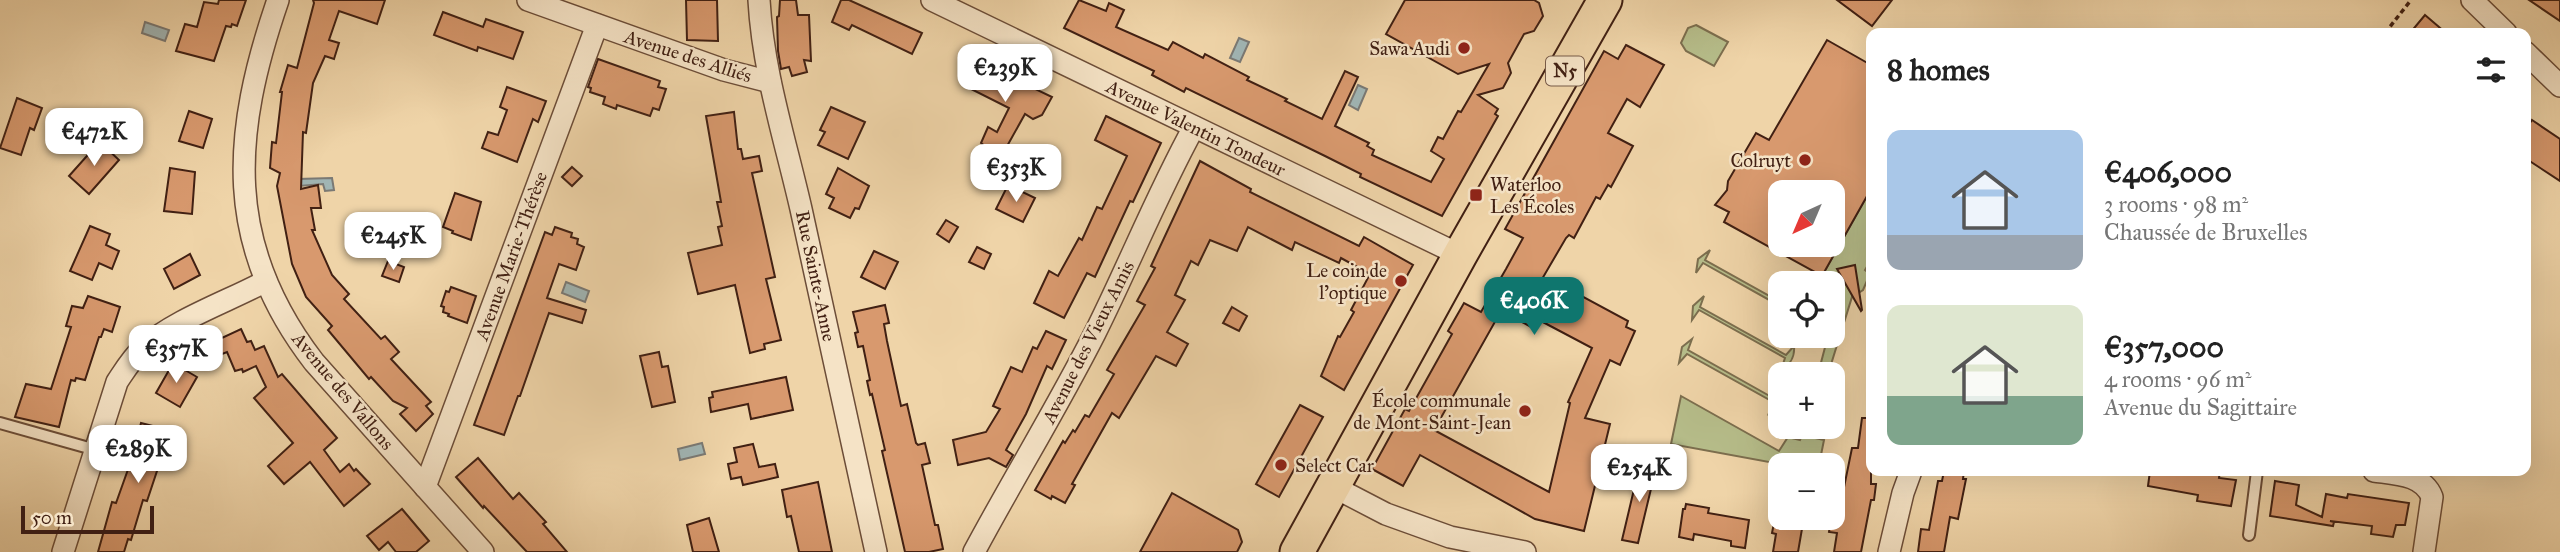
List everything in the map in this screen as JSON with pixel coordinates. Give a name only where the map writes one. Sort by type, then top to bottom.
[{"type":"main road","name":"N5","points":[[1297,552],[1460,255],[1605,0]]},
{"type":"street","name":"Avenue des Vallons","points":[[278,0],[252,87],[242,176],[246,214],[266,281],[294,336],[314,362],[484,552]]},
{"type":"street","name":"Avenue des Alliés","points":[[528,0],[724,70],[770,82]]},
{"type":"street","name":"Rue Sainte-Anne","points":[[759,0],[764,55],[800,205],[876,552]]},
{"type":"street","name":"Avenue Valentin Tondeur","points":[[932,0],[1460,255]]},
{"type":"street","points":[[2472,0],[2501,28]]},
{"type":"street","name":"Avenue Marie-Thérèse","points":[[425,487],[597,25]]},
{"type":"street","points":[[2531,58],[2560,86]]},
{"type":"street","name":"Avenue des Vieux Amis","points":[[974,552],[1079,365],[1175,161],[1194,127]]},
{"type":"street","points":[[63,552],[117,382],[127,366],[143,348],[165,332],[266,281]]},
{"type":"street","points":[[1889,552],[1909,476]]},
{"type":"street","points":[[2402,476],[2421,482],[2429,489],[2432,497],[2424,552]]},
{"type":"street","points":[[1334,487],[1386,514],[1450,537],[1525,552]]},
{"type":"lane","points":[[0,423],[96,450]]},
{"type":"lane","points":[[2249,535],[2256,476]]},
{"type":"path","points":[[2389,28],[2411,0]]},
{"type":"green space","points":[[1696,25],[1728,42],[1714,66],[1686,51],[1681,43],[1688,28]]},
{"type":"green space","points":[[1866,198],[1866,283],[1863,290],[1852,297],[1845,319],[1845,271],[1825,271],[1833,257],[1845,257],[1845,235]]},
{"type":"green space","points":[[1710,250],[1705,260],[1768,295],[1768,299],[1703,263],[1696,273],[1698,259]]},
{"type":"green space","points":[[1704,296],[1700,307],[1768,345],[1768,348],[1786,355],[1794,348],[1790,362],[1784,362],[1785,358],[1699,310],[1692,320],[1693,306]]},
{"type":"green space","points":[[1692,339],[1688,350],[1768,395],[1768,399],[1687,354],[1679,363],[1682,347]]},
{"type":"green space","points":[[1825,348],[1836,348],[1832,362],[1821,362]]},
{"type":"green space","points":[[1681,396],[1779,451],[1787,439],[1824,440],[1821,453],[1768,453],[1768,462],[1671,444]]},
{"type":"shaded area","points":[[145,22],[169,30],[165,41],[142,33]]},
{"type":"shaded area","points":[[1239,38],[1249,42],[1240,62],[1230,58]]},
{"type":"shaded area","points":[[1358,85],[1367,89],[1358,110],[1349,105]]},
{"type":"shaded area","points":[[1002,162],[1030,175],[1026,184],[998,171]]},
{"type":"shaded area","points":[[332,178],[334,190],[325,191],[323,184],[299,186],[298,179]]},
{"type":"shaded area","points":[[566,282],[589,291],[585,302],[562,293]]},
{"type":"shaded area","points":[[702,443],[705,454],[680,460],[678,449]]},
{"type":"building","points":[[219,0],[246,0],[237,26],[226,26],[214,61],[176,51],[185,24],[197,27],[204,2],[218,4]]},
{"type":"building","points":[[313,0],[385,0],[377,24],[339,11],[329,40],[339,43],[334,59],[325,56],[313,83],[306,133],[303,132],[301,189],[318,185],[321,208],[311,208],[315,230],[312,230],[332,275],[349,294],[344,299],[381,339],[385,336],[399,352],[391,359],[431,402],[426,406],[433,414],[416,431],[400,414],[407,408],[393,401],[371,377],[369,379],[328,330],[332,326],[306,297],[292,264],[277,186],[280,173],[270,168],[272,142],[276,143],[280,92],[288,65],[297,68]]},
{"type":"building","points":[[686,0],[717,0],[718,41],[687,40]]},
{"type":"building","points":[[780,0],[796,0],[798,15],[809,15],[811,61],[804,60],[807,72],[792,76],[789,67],[781,69],[778,51],[777,17]]},
{"type":"building","points":[[841,0],[849,0],[922,33],[912,54],[852,25],[849,30],[832,22]]},
{"type":"building","points":[[1079,0],[1106,11],[1109,3],[1124,10],[1116,27],[1168,50],[1173,42],[1203,58],[1205,54],[1249,77],[1247,80],[1322,119],[1345,71],[1358,77],[1335,126],[1369,143],[1367,146],[1374,150],[1372,155],[1431,182],[1444,159],[1431,151],[1438,137],[1443,139],[1458,111],[1461,112],[1489,64],[1458,74],[1386,34],[1405,0],[1534,0],[1539,3],[1543,16],[1534,31],[1524,34],[1508,63],[1511,73],[1503,88],[1478,95],[1498,109],[1495,114],[1498,116],[1442,216],[1186,88],[1184,92],[1152,75],[1154,71],[1064,28]]},
{"type":"building","points":[[1837,0],[1892,0],[1872,26]]},
{"type":"building","points":[[2529,0],[2560,0],[2560,21]]},
{"type":"building","points":[[443,12],[483,27],[486,19],[523,32],[513,59],[478,47],[477,51],[434,35]]},
{"type":"building","points":[[2425,15],[2440,28],[2414,28]]},
{"type":"building","name":"Colruyt","points":[[1827,40],[1866,62],[1866,198],[1845,235],[1845,180],[1768,180],[1768,246],[1724,222],[1729,212],[1715,205],[1727,190],[1728,181],[1756,133],[1769,140]]},
{"type":"building","points":[[1626,45],[1664,65],[1640,107],[1627,99],[1608,133],[1633,146],[1611,187],[1608,185],[1600,199],[1596,197],[1574,238],[1569,235],[1566,238],[1535,291],[1569,309],[1578,294],[1628,321],[1626,327],[1635,331],[1620,365],[1610,360],[1585,418],[1610,424],[1584,531],[1535,519],[1420,455],[1403,486],[1372,469],[1405,409],[1409,411],[1452,334],[1448,331],[1464,303],[1481,312],[1506,269],[1523,238],[1505,229],[1604,51],[1618,59]],"holes":[[[1501,311],[1535,329],[1539,320],[1592,348],[1568,402],[1570,403],[1549,492],[1434,430]]]},
{"type":"building","points":[[598,59],[660,81],[658,87],[666,89],[659,110],[653,108],[650,116],[617,105],[616,109],[603,104],[605,97],[590,92],[591,88],[588,87]]},
{"type":"building","points":[[970,62],[977,65],[979,62],[1052,97],[1042,115],[1033,119],[1025,114],[1006,148],[1002,147],[993,163],[981,156],[986,147],[981,143],[988,127],[997,132],[1009,108],[969,88],[971,79],[964,75]]},
{"type":"building","points":[[507,87],[546,101],[538,122],[533,119],[517,162],[482,148],[488,132],[498,135],[507,110],[500,107]]},
{"type":"building","points":[[17,98],[42,108],[34,130],[30,128],[21,155],[0,148]]},
{"type":"building","points":[[831,107],[865,122],[848,159],[818,145],[825,132],[820,130]]},
{"type":"building","points":[[189,111],[212,119],[203,148],[179,141]]},
{"type":"building","points":[[734,112],[738,149],[741,149],[743,159],[759,156],[762,171],[752,173],[775,277],[766,279],[781,340],[764,344],[765,349],[750,353],[735,285],[698,294],[688,253],[722,245],[718,227],[722,226],[717,202],[721,202],[706,116]]},
{"type":"building","points":[[1106,116],[1161,143],[1133,202],[1130,201],[1095,277],[1087,273],[1064,318],[1034,303],[1049,271],[1058,276],[1079,238],[1082,240],[1097,207],[1102,209],[1127,156],[1095,140]]},
{"type":"building","points":[[2531,121],[2560,139],[2560,181],[2531,162]]},
{"type":"building","points":[[101,143],[119,160],[89,194],[69,176]]},
{"type":"building","points":[[1200,161],[1251,189],[1250,192],[1359,246],[1364,237],[1413,265],[1344,390],[1321,376],[1370,274],[1341,258],[1339,263],[1295,242],[1292,250],[1248,227],[1237,251],[1210,240],[1198,265],[1191,261],[1175,295],[1185,300],[1167,332],[1188,344],[1176,366],[1156,356],[1119,418],[1112,413],[1072,484],[1075,485],[1065,503],[1052,496],[1051,499],[1035,490],[1063,441],[1065,443],[1073,430],[1075,432],[1085,415],[1089,417],[1114,374],[1107,370],[1145,305],[1137,301],[1155,268],[1151,266]]},
{"type":"building","points":[[572,167],[582,176],[572,186],[562,177]]},
{"type":"building","points":[[170,168],[195,172],[192,214],[164,211]]},
{"type":"building","points":[[838,168],[869,186],[859,209],[855,208],[850,218],[829,208],[834,198],[826,194]]},
{"type":"building","points":[[1008,185],[1035,198],[1023,222],[996,209]]},
{"type":"building","points":[[455,193],[481,202],[471,240],[443,227]]},
{"type":"building","points":[[946,220],[958,227],[949,242],[937,234]]},
{"type":"building","points":[[90,226],[110,234],[106,245],[119,251],[112,269],[99,263],[92,280],[70,271]]},
{"type":"building","points":[[555,227],[572,233],[571,237],[578,239],[577,244],[584,247],[576,270],[559,264],[547,298],[586,310],[582,323],[549,313],[504,435],[474,425],[545,232],[552,235]]},
{"type":"building","points":[[977,247],[991,254],[984,269],[969,262]]},
{"type":"building","points":[[874,251],[898,262],[885,289],[861,277]]},
{"type":"building","points":[[190,254],[200,275],[174,289],[164,269]]},
{"type":"building","name":"Colruyt","points":[[1788,257],[1833,257],[1825,271],[1813,271]]},
{"type":"building","points":[[388,261],[404,267],[399,282],[382,276]]},
{"type":"building","points":[[1855,265],[1861,311],[1845,283],[1845,271],[1837,269]]},
{"type":"building","points":[[451,287],[476,296],[467,323],[443,312],[444,307],[441,306],[446,291],[449,292]]},
{"type":"building","points":[[88,296],[120,307],[112,332],[104,329],[99,337],[85,380],[71,380],[59,427],[15,417],[26,384],[51,389],[71,327],[66,326],[72,306],[83,308]]},
{"type":"building","points":[[885,305],[889,323],[884,324],[901,406],[907,404],[916,443],[925,443],[930,463],[922,465],[943,549],[929,552],[905,552],[882,451],[885,450],[867,381],[870,380],[863,346],[858,347],[855,333],[858,332],[853,312]]},
{"type":"building","points":[[1232,307],[1247,316],[1239,331],[1223,323]]},
{"type":"building","points":[[241,329],[247,342],[251,341],[255,350],[264,346],[278,377],[282,374],[337,438],[324,450],[340,472],[349,464],[370,484],[344,506],[310,462],[284,484],[268,466],[293,443],[254,398],[266,387],[256,366],[243,372],[242,369],[235,371],[227,352],[217,356],[211,343]]},
{"type":"building","points":[[1046,331],[1066,340],[1052,369],[1047,366],[1026,414],[1006,450],[1013,455],[1006,467],[989,458],[958,465],[953,440],[986,432],[1000,409],[993,406],[1011,367],[1022,372],[1033,347],[1037,349]]},
{"type":"building","points":[[659,352],[662,367],[668,366],[675,402],[652,407],[640,356]]},
{"type":"building","points":[[173,363],[197,377],[180,407],[156,393]]},
{"type":"building","points":[[786,377],[793,410],[751,419],[748,404],[711,412],[709,398],[713,397],[712,392]]},
{"type":"building","points":[[1300,405],[1323,417],[1279,497],[1256,484]]},
{"type":"building","points":[[1862,418],[1866,418],[1866,476],[1871,476],[1871,484],[1876,484],[1874,500],[1871,500],[1861,552],[1834,552],[1837,533],[1829,530],[1845,530],[1845,482],[1852,448],[1858,448]]},
{"type":"building","points":[[141,423],[184,434],[178,457],[163,453],[147,501],[143,500],[131,540],[128,539],[124,552],[98,552],[112,502],[116,503],[131,461]]},
{"type":"building","points":[[753,444],[759,467],[775,464],[778,477],[743,485],[741,477],[731,479],[728,464],[737,462],[734,448]]},
{"type":"building","points":[[478,458],[513,499],[519,493],[546,522],[543,524],[567,552],[527,552],[484,506],[483,508],[456,477]]},
{"type":"building","points":[[1640,464],[1656,468],[1638,543],[1622,540]]},
{"type":"building","points":[[1943,476],[1963,476],[1963,479],[1966,479],[1958,519],[1950,517],[1944,552],[1918,552],[1921,529],[1929,530],[1938,481],[1942,481]]},
{"type":"building","points":[[2149,476],[2219,476],[2236,480],[2231,506],[2197,501],[2198,495],[2148,486]]},
{"type":"building","points":[[2275,481],[2299,485],[2296,505],[2322,517],[2326,494],[2347,498],[2348,494],[2409,503],[2405,525],[2396,525],[2393,537],[2371,534],[2372,526],[2330,521],[2334,522],[2333,526],[2270,516]]},
{"type":"building","points":[[818,482],[832,552],[799,552],[791,516],[787,517],[782,490]]},
{"type":"building","points":[[1172,493],[1238,530],[1242,542],[1237,552],[1140,552]]},
{"type":"building","points":[[1686,504],[1709,508],[1708,513],[1749,520],[1745,548],[1731,546],[1731,541],[1694,534],[1693,540],[1679,537]]},
{"type":"building","points":[[402,509],[429,541],[416,552],[396,552],[388,542],[379,550],[367,536]]},
{"type":"building","points":[[709,518],[719,552],[693,552],[687,525]]},
{"type":"building","points":[[1773,530],[1802,530],[1798,552],[1773,552],[1776,534],[1772,533]]},
{"type":"place","name":"Sawa Audi","points":[[1464,48]]},
{"type":"place","name":"Colruyt","points":[[1805,160]]},
{"type":"place","name":"Waterloo Les Écoles","points":[[1476,195]]},
{"type":"place","name":"Le coin de l'optique","points":[[1401,281]]},
{"type":"place","name":"École communale de Mont-Saint-Jean","points":[[1525,411]]},
{"type":"place","name":"Select Car","points":[[1281,465]]}]
